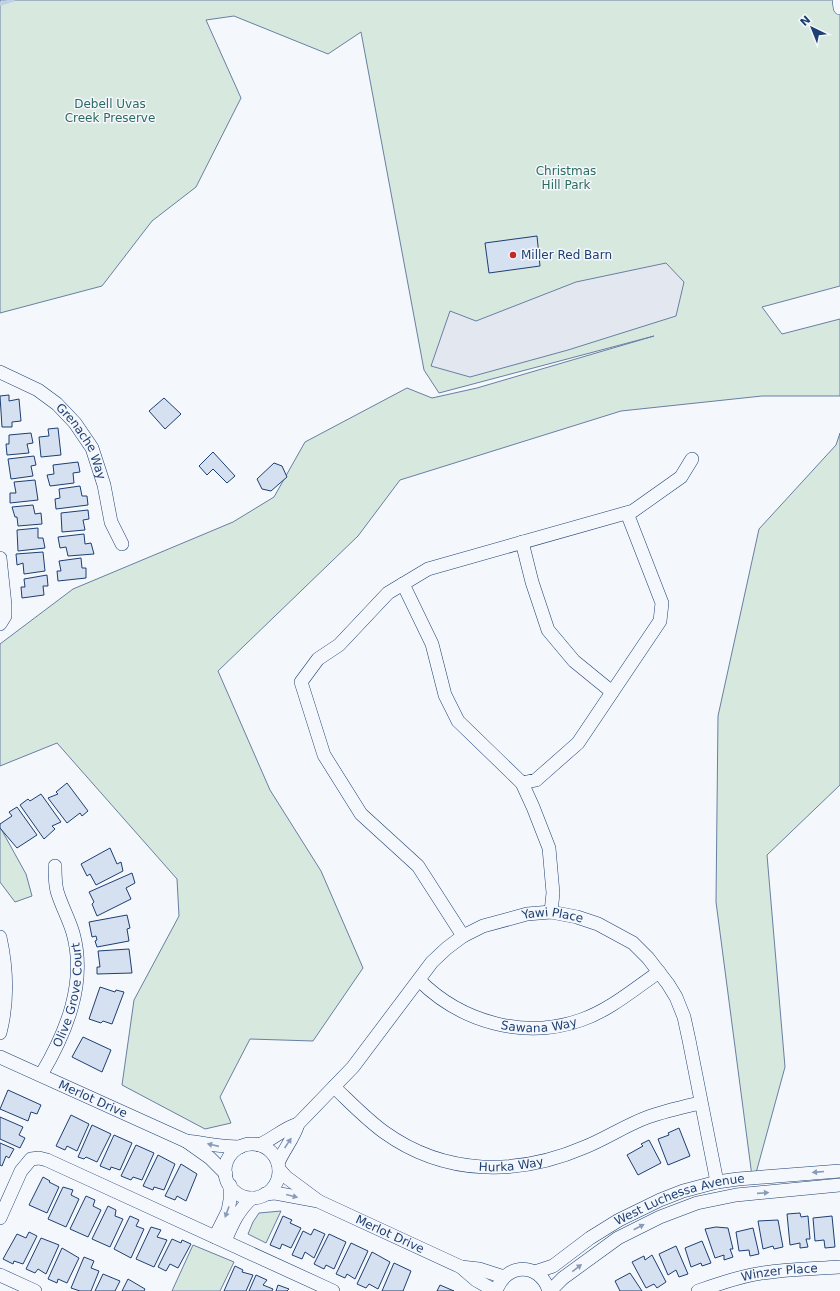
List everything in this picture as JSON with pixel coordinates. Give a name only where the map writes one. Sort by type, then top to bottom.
[{"type":"street","points":[[839,0],[840,8]]},
{"type":"street","name":"Grenache Way","points":[[0,372],[38,390],[57,404],[75,424],[92,448],[104,485],[111,522],[122,544]]},
{"type":"street","points":[[463,936],[418,866],[361,814],[324,754],[301,682],[318,659],[339,645],[388,593],[428,569],[633,511],[681,477],[692,459]]},
{"type":"street","points":[[522,783],[536,780],[578,742],[660,621],[662,603],[627,513]]},
{"type":"street","points":[[522,542],[532,582],[548,630],[574,661],[612,692]]},
{"type":"street","points":[[0,558],[5,616],[0,624]]},
{"type":"street","points":[[403,584],[432,644],[445,695],[458,721],[522,783],[533,807],[549,848],[553,893],[551,912]]},
{"type":"street","name":"Olive Grove Court","points":[[41,1075],[49,1062],[68,1018],[74,1000],[78,978],[74,934],[56,890],[55,866]]},
{"type":"street","name":"Yawi Place","points":[[298,1124],[361,1057],[432,962],[446,948],[463,936],[483,926],[527,914],[551,912],[577,917],[598,924],[633,943],[648,958],[676,997],[684,1017],[717,1182]]},
{"type":"street","points":[[0,937],[5,968],[6,997],[4,1017],[0,1033]]},
{"type":"street","name":"Sawana Way","points":[[419,980],[444,1000],[479,1019],[516,1028],[537,1029],[582,1020],[620,1000],[658,972]]},
{"type":"street","name":"Merlot Drive","points":[[0,1057],[186,1141],[210,1158],[228,1180],[233,1190],[241,1195],[252,1198],[275,1193],[318,1202],[461,1267],[476,1280],[495,1291],[504,1277],[479,1269],[461,1267]]},
{"type":"street","name":"Hurka Way","points":[[334,1087],[365,1116],[399,1142],[422,1153],[450,1163],[474,1166],[501,1167],[533,1164],[560,1157],[586,1147],[648,1117],[700,1103]]},
{"type":"street","points":[[259,1145],[298,1124]]},
{"type":"street","points":[[265,1194],[272,1190],[277,1182],[278,1166],[283,1151],[296,1132],[298,1124]]},
{"type":"street","name":"Merlot Drive","points":[[186,1141],[202,1142],[223,1147],[259,1145],[269,1150],[274,1155],[278,1166],[286,1177],[318,1202]]},
{"type":"street","points":[[220,1239],[230,1200],[227,1164],[233,1152],[240,1147]]},
{"type":"street","points":[[0,1218],[21,1171],[32,1159],[39,1158],[47,1160],[333,1291]]},
{"type":"street","name":"West Luchessa Avenue","points":[[535,1272],[553,1266],[590,1238],[639,1210],[660,1200],[717,1182],[840,1170]]},
{"type":"street","name":"West Luchessa Avenue","points":[[549,1291],[563,1278],[618,1238],[660,1217],[697,1203],[736,1195],[840,1185]]},
{"type":"street","points":[[220,1239],[238,1212],[252,1198]]},
{"type":"street","name":"Winzer Place","points":[[698,1291],[719,1283],[752,1275],[840,1267]]},
{"type":"street","points":[[504,1277],[510,1272],[519,1270],[535,1272],[542,1277],[547,1284],[549,1291]]},
{"type":"street","points":[[0,1275],[35,1291]]},
{"type":"green space","points":[[0,0],[840,0],[840,286],[762,307],[782,334],[840,319],[840,396],[762,396],[621,411],[400,480],[358,536],[218,671],[270,790],[321,871],[363,968],[313,1041],[250,1039],[220,1097],[231,1123],[205,1129],[122,1085],[134,1000],[179,916],[177,879],[57,743],[0,766],[0,644],[73,589],[233,522],[274,497],[305,442],[407,388],[432,398],[477,388],[654,336],[439,393],[424,370],[361,32],[328,54],[234,16],[206,20],[241,98],[196,187],[152,221],[102,286],[0,313]]},
{"type":"green space","points":[[840,433],[840,785],[767,855],[785,1067],[753,1184],[716,902],[718,716],[759,529],[836,445]]},
{"type":"green space","points":[[0,827],[26,874],[32,896],[15,902],[0,882]]},
{"type":"green space","points":[[281,1211],[266,1243],[248,1234],[259,1213]]},
{"type":"green space","points":[[193,1245],[234,1262],[220,1291],[172,1291]]},
{"type":"shaded area","points":[[666,263],[684,282],[676,316],[568,350],[470,377],[431,366],[450,311],[476,321],[576,282]]},
{"type":"building","name":"Miller Red Barn","points":[[537,236],[540,266],[489,273],[485,243]]},
{"type":"building","points":[[9,395],[9,401],[19,399],[21,421],[12,422],[12,427],[2,427],[0,396]]},
{"type":"building","points":[[164,398],[181,414],[165,429],[149,411]]},
{"type":"building","points":[[58,428],[61,455],[41,457],[39,437],[49,436],[48,429]]},
{"type":"building","points":[[31,433],[33,443],[27,444],[29,453],[7,455],[6,444],[9,444],[9,435]]},
{"type":"building","points":[[213,452],[235,476],[227,483],[213,469],[207,475],[199,466]]},
{"type":"building","points":[[34,456],[36,465],[31,466],[33,476],[11,479],[8,459]]},
{"type":"building","points":[[78,462],[80,472],[73,473],[74,483],[50,486],[47,475],[54,474],[53,465]]},
{"type":"building","points":[[274,463],[282,466],[287,477],[271,491],[262,489],[257,479]]},
{"type":"building","points":[[35,480],[38,500],[10,503],[10,493],[16,493],[14,482]]},
{"type":"building","points":[[80,486],[82,496],[87,496],[88,505],[56,509],[55,499],[60,498],[59,489]]},
{"type":"building","points":[[33,505],[35,514],[41,513],[42,524],[18,526],[17,517],[15,517],[12,507]]},
{"type":"building","points":[[88,510],[89,519],[83,520],[85,530],[62,532],[61,513]]},
{"type":"building","points":[[38,528],[38,538],[43,538],[45,548],[18,551],[17,530]]},
{"type":"building","points":[[84,534],[85,544],[91,543],[94,554],[68,556],[66,547],[60,548],[58,537]]},
{"type":"building","points":[[43,552],[45,571],[24,574],[23,563],[17,565],[16,554]]},
{"type":"building","points":[[81,558],[82,568],[86,568],[86,578],[58,581],[57,571],[61,571],[59,561]]},
{"type":"building","points":[[47,575],[48,586],[43,586],[44,595],[22,598],[21,587],[25,587],[24,579]]},
{"type":"building","points":[[67,783],[88,811],[82,816],[80,813],[67,823],[48,798],[58,794],[56,792]]},
{"type":"building","points":[[41,794],[61,822],[52,826],[55,829],[44,839],[20,805],[28,799],[30,801]]},
{"type":"building","points":[[17,807],[37,835],[17,848],[0,828],[0,824],[12,816],[9,812]]},
{"type":"building","points":[[110,848],[117,864],[121,862],[123,871],[96,885],[90,874],[87,876],[81,864]]},
{"type":"building","points":[[132,873],[135,883],[126,888],[131,899],[97,916],[92,904],[94,902],[89,892]]},
{"type":"building","points":[[127,915],[130,928],[127,929],[129,941],[97,947],[95,941],[97,940],[96,936],[92,937],[89,922]]},
{"type":"building","points":[[129,949],[132,973],[97,974],[97,967],[100,967],[98,951]]},
{"type":"building","points":[[100,987],[115,992],[116,990],[124,992],[112,1024],[103,1021],[101,1023],[89,1019]]},
{"type":"building","points":[[83,1037],[111,1050],[102,1072],[72,1057]]},
{"type":"building","points":[[8,1090],[41,1105],[37,1114],[31,1112],[28,1121],[0,1109]]},
{"type":"building","points":[[71,1115],[89,1124],[77,1151],[67,1146],[65,1150],[56,1146]]},
{"type":"building","points":[[0,1117],[23,1127],[19,1135],[25,1138],[20,1148],[0,1139]]},
{"type":"building","points":[[92,1125],[111,1134],[97,1162],[86,1157],[84,1159],[78,1157]]},
{"type":"building","points":[[679,1128],[690,1156],[668,1165],[658,1139],[669,1135],[668,1133]]},
{"type":"building","points":[[114,1135],[132,1143],[120,1170],[111,1167],[110,1170],[100,1166]]},
{"type":"building","points":[[649,1140],[661,1163],[638,1175],[627,1155],[643,1146],[641,1144]]},
{"type":"building","points":[[0,1143],[14,1149],[9,1158],[6,1156],[2,1166],[0,1165]]},
{"type":"building","points":[[136,1145],[154,1153],[142,1180],[133,1177],[131,1180],[121,1176]]},
{"type":"building","points":[[158,1155],[175,1164],[164,1190],[154,1187],[153,1190],[143,1186]]},
{"type":"building","points":[[181,1164],[197,1174],[186,1201],[177,1196],[175,1200],[165,1196]]},
{"type":"building","points":[[43,1177],[59,1187],[47,1213],[29,1205]]},
{"type":"building","points":[[63,1187],[73,1190],[71,1195],[79,1199],[66,1227],[48,1219]]},
{"type":"building","points":[[86,1196],[95,1200],[93,1206],[101,1210],[88,1237],[70,1229]]},
{"type":"building","points":[[108,1206],[116,1210],[115,1216],[123,1219],[110,1247],[92,1239]]},
{"type":"building","points":[[800,1213],[801,1217],[808,1216],[810,1239],[806,1239],[808,1247],[800,1248],[800,1243],[790,1245],[787,1214]]},
{"type":"building","points":[[130,1216],[139,1220],[136,1226],[144,1229],[131,1258],[114,1249]]},
{"type":"building","points":[[283,1216],[292,1220],[290,1223],[301,1228],[291,1248],[282,1244],[280,1249],[270,1245]]},
{"type":"building","points":[[832,1216],[835,1247],[825,1248],[824,1240],[815,1241],[813,1218]]},
{"type":"building","points":[[778,1220],[783,1247],[774,1249],[773,1246],[763,1249],[758,1221]]},
{"type":"building","points":[[151,1227],[161,1230],[157,1237],[167,1240],[154,1267],[136,1259]]},
{"type":"building","points":[[716,1227],[728,1228],[733,1249],[730,1249],[733,1257],[724,1260],[724,1255],[715,1258],[705,1229]]},
{"type":"building","points":[[753,1228],[759,1254],[750,1256],[749,1250],[739,1251],[736,1232]]},
{"type":"building","points":[[314,1229],[325,1234],[314,1258],[305,1252],[302,1259],[292,1255],[303,1231],[311,1235]]},
{"type":"building","points":[[29,1232],[37,1236],[23,1264],[14,1261],[13,1264],[3,1259],[17,1234],[26,1238]]},
{"type":"building","points":[[329,1234],[346,1242],[334,1269],[326,1265],[324,1269],[314,1264]]},
{"type":"building","points":[[41,1238],[59,1245],[46,1274],[38,1269],[35,1273],[26,1269]]},
{"type":"building","points":[[172,1239],[181,1243],[182,1240],[191,1244],[178,1268],[170,1264],[166,1271],[158,1267]]},
{"type":"building","points":[[702,1241],[711,1263],[702,1266],[701,1263],[691,1267],[685,1248]]},
{"type":"building","points":[[351,1243],[368,1251],[355,1279],[347,1274],[345,1278],[336,1274]]},
{"type":"building","points":[[676,1246],[688,1274],[679,1277],[676,1270],[668,1275],[659,1254]]},
{"type":"building","points":[[62,1248],[79,1258],[67,1283],[58,1279],[57,1283],[48,1279]]},
{"type":"building","points":[[372,1252],[390,1262],[378,1289],[369,1284],[366,1288],[357,1284]]},
{"type":"building","points":[[652,1255],[666,1282],[657,1288],[654,1284],[646,1288],[632,1262],[644,1256],[645,1260]]},
{"type":"building","points":[[84,1257],[94,1261],[91,1268],[99,1271],[91,1291],[80,1291],[71,1288]]},
{"type":"building","points":[[394,1263],[411,1271],[403,1291],[382,1291]]},
{"type":"building","points":[[235,1266],[243,1270],[242,1272],[253,1275],[246,1291],[224,1291]]},
{"type":"building","points":[[630,1273],[642,1291],[620,1291],[615,1281]]},
{"type":"building","points":[[103,1274],[120,1281],[115,1291],[95,1291]]},
{"type":"building","points":[[256,1275],[267,1280],[263,1285],[273,1289],[272,1291],[249,1291]]},
{"type":"building","points":[[128,1279],[145,1289],[144,1291],[122,1291]]},
{"type":"building","points":[[278,1285],[289,1289],[287,1291],[276,1291]]},
{"type":"building","points":[[440,1285],[454,1291],[437,1291]]},
{"type":"waterway","points":[[0,4],[13,0]]},
{"type":"place","name":"Miller Red Barn","points":[[513,255]]},
{"type":"park label","name":"Debell Uvas Creek Preserve","points":[[110,111]]},
{"type":"park label","name":"Christmas Hill Park","points":[[566,178]]}]
